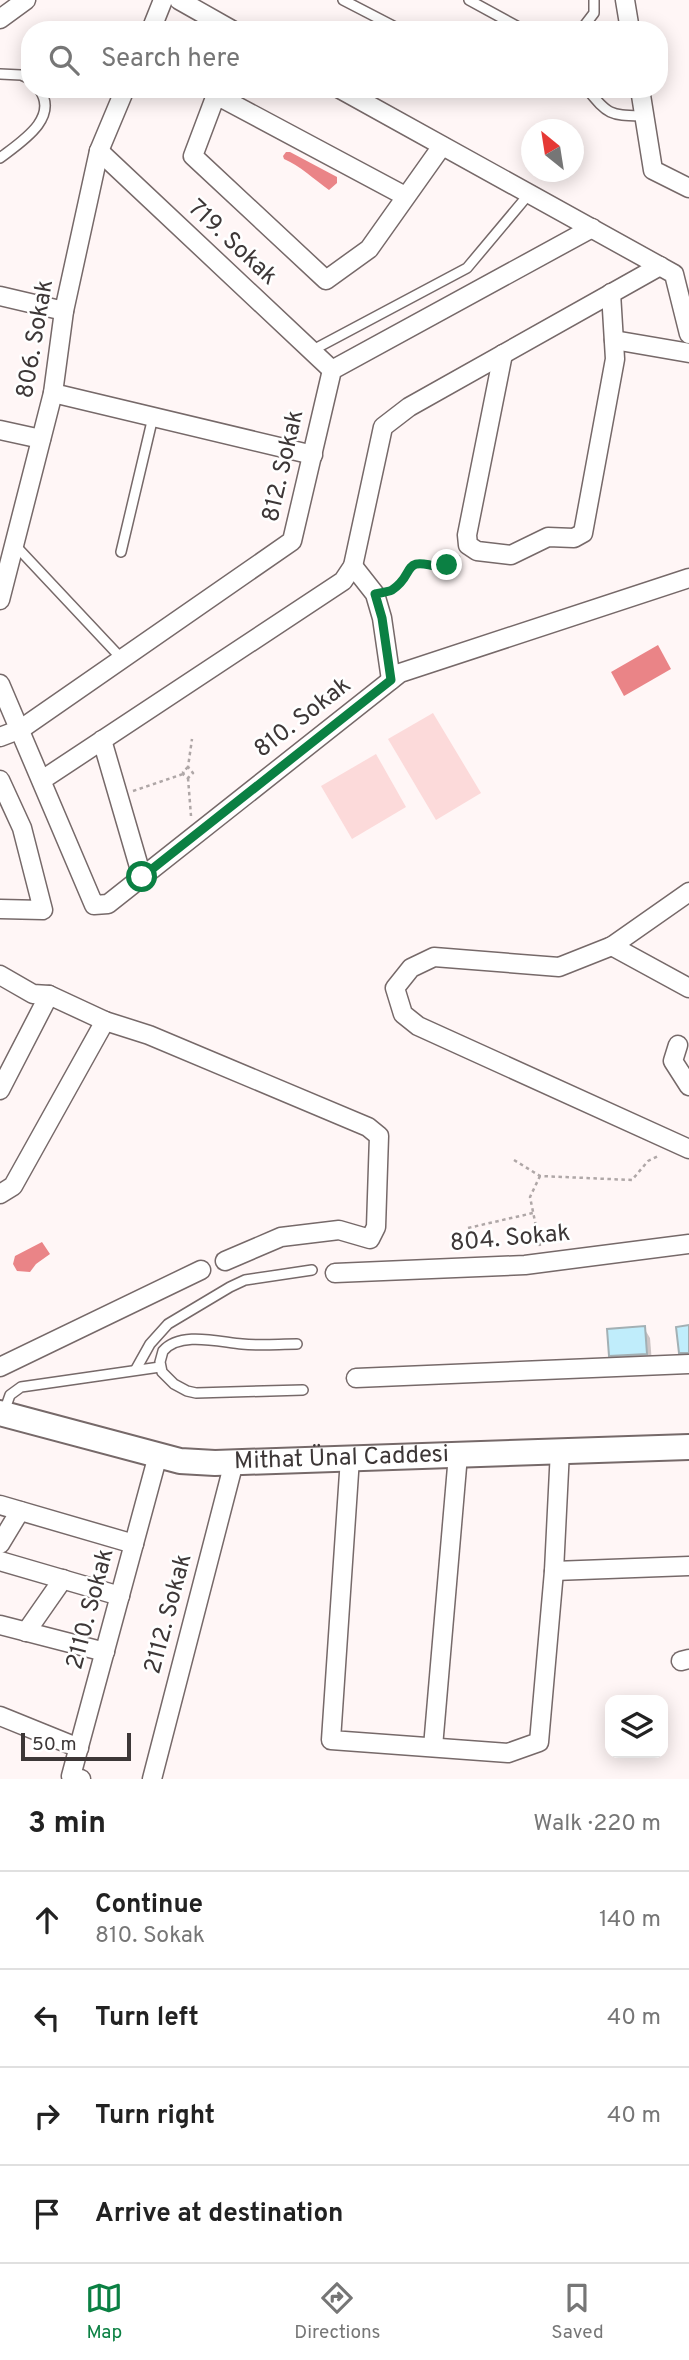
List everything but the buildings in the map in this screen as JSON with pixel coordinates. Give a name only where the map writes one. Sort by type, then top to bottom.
[{"type":"main road","name":"Mithat Ünal Caddesi","points":[[1,1415],[180,1461],[234,1462],[689,1447]]},
{"type":"street","points":[[0,19],[26,0]]},
{"type":"street","points":[[155,21],[163,0]]},
{"type":"street","points":[[179,0],[216,21]]},
{"type":"street","points":[[625,0],[628,21]]},
{"type":"street","name":"806. Sokak","points":[[0,600],[54,393],[64,310],[99,151],[121,98]]},
{"type":"street","points":[[215,98],[193,156],[326,280],[369,249],[442,146]]},
{"type":"street","points":[[222,98],[405,196]]},
{"type":"street","points":[[356,98],[667,270],[689,334]]},
{"type":"street","points":[[641,98],[653,170],[689,188]]},
{"type":"street","name":"719. Sokak","points":[[99,151],[332,370]]},
{"type":"street","points":[[332,370],[592,229]]},
{"type":"street","points":[[0,684],[42,780],[343,581],[353,566],[383,427],[409,407],[611,293],[667,270]]},
{"type":"street","points":[[503,354],[467,535],[468,545],[477,551],[511,555],[548,537],[574,538],[583,533],[615,359],[611,293]]},
{"type":"street","points":[[0,296],[64,310]]},
{"type":"street","points":[[614,340],[689,352]]},
{"type":"street","name":"812. Sokak","points":[[0,737],[21,729],[292,541],[332,370]]},
{"type":"street","points":[[54,393],[313,455]]},
{"type":"street","points":[[1,434],[41,439]]},
{"type":"street","points":[[353,566],[375,594],[382,618],[391,680]]},
{"type":"street","name":"810. Sokak","points":[[42,780],[94,905],[108,904],[400,673],[689,578]]},
{"type":"street","points":[[102,740],[142,877]]},
{"type":"street","points":[[0,780],[22,828],[43,909],[0,909]]},
{"type":"street","points":[[684,1147],[418,1026],[403,1014],[395,988],[411,968],[434,957],[559,967],[612,946],[689,892]]},
{"type":"street","points":[[612,946],[689,988]]},
{"type":"street","points":[[0,975],[33,994],[49,995],[105,1021],[149,1035],[355,1121],[379,1136],[376,1227],[370,1239],[339,1230],[281,1237],[225,1261]]},
{"type":"street","points":[[0,1090],[49,995]]},
{"type":"street","points":[[0,1194],[13,1186],[105,1021]]},
{"type":"street","points":[[678,1045],[673,1061],[689,1086]]},
{"type":"street","name":"804. Sokak","points":[[335,1273],[543,1263],[689,1244]]},
{"type":"street","points":[[0,1367],[201,1270]]},
{"type":"street","points":[[356,1378],[689,1364]]},
{"type":"street","points":[[349,1458],[331,1740],[508,1753],[539,1742],[554,1571],[560,1450]]},
{"type":"street","points":[[433,1748],[458,1454]]},
{"type":"street","name":"2110. Sokak","points":[[76,1777],[79,1748],[158,1455]]},
{"type":"street","name":"2112. Sokak","points":[[152,1779],[234,1462]]},
{"type":"street","points":[[0,1505],[134,1544]]},
{"type":"street","points":[[0,1544],[20,1511]]},
{"type":"street","points":[[0,1561],[120,1595]]},
{"type":"street","points":[[554,1571],[689,1566]]},
{"type":"street","points":[[26,1632],[63,1579]]},
{"type":"street","points":[[0,1625],[105,1651]]},
{"type":"street","points":[[0,1716],[79,1748]]},
{"type":"lane","points":[[343,0],[384,21]]},
{"type":"lane","points":[[469,0],[508,21]]},
{"type":"lane","points":[[588,21],[594,13],[594,0]]},
{"type":"lane","points":[[0,74],[21,75]]},
{"type":"lane","points":[[0,158],[26,138],[44,115],[47,107],[45,98]]},
{"type":"lane","points":[[594,98],[602,108],[615,115],[644,116]]},
{"type":"lane","points":[[311,351],[467,268],[529,194]]},
{"type":"lane","points":[[121,552],[153,417]]},
{"type":"lane","points":[[14,544],[122,659]]},
{"type":"lane","points":[[136,1370],[150,1344],[168,1324],[230,1286],[245,1280],[312,1270]]},
{"type":"lane","points":[[297,1344],[243,1345],[208,1340],[176,1342],[163,1351],[160,1367],[174,1384],[196,1393],[303,1390]]},
{"type":"lane","points":[[1,1415],[10,1395],[21,1387],[160,1367]]},
{"type":"path","points":[[375,594],[392,590],[411,566],[421,561],[441,568],[472,548]]},
{"type":"path","points":[[119,796],[183,774],[188,767],[192,739]]},
{"type":"path","points":[[188,767],[193,773],[188,778]]},
{"type":"path","points":[[183,774],[188,778],[193,837]]},
{"type":"path","points":[[514,1160],[540,1176],[632,1180],[648,1161],[684,1147]]},
{"type":"path","points":[[540,1176],[530,1197],[543,1263]]},
{"type":"path","points":[[468,1228],[533,1212]]},
{"type":"shaded area","points":[[286,152],[337,177],[337,183],[329,190],[284,159]]},
{"type":"shaded area","points":[[658,645],[671,669],[624,696],[611,672]]},
{"type":"shaded area","points":[[433,713],[481,793],[436,820],[388,739]]},
{"type":"shaded area","points":[[376,754],[406,807],[352,839],[321,786]]},
{"type":"shaded area","points":[[42,1242],[50,1254],[30,1272],[17,1271],[13,1264],[15,1256]]},
{"type":"route","points":[[142,877],[391,680],[382,618],[375,594],[392,590],[411,566],[421,561],[441,568],[447,565]]}]
